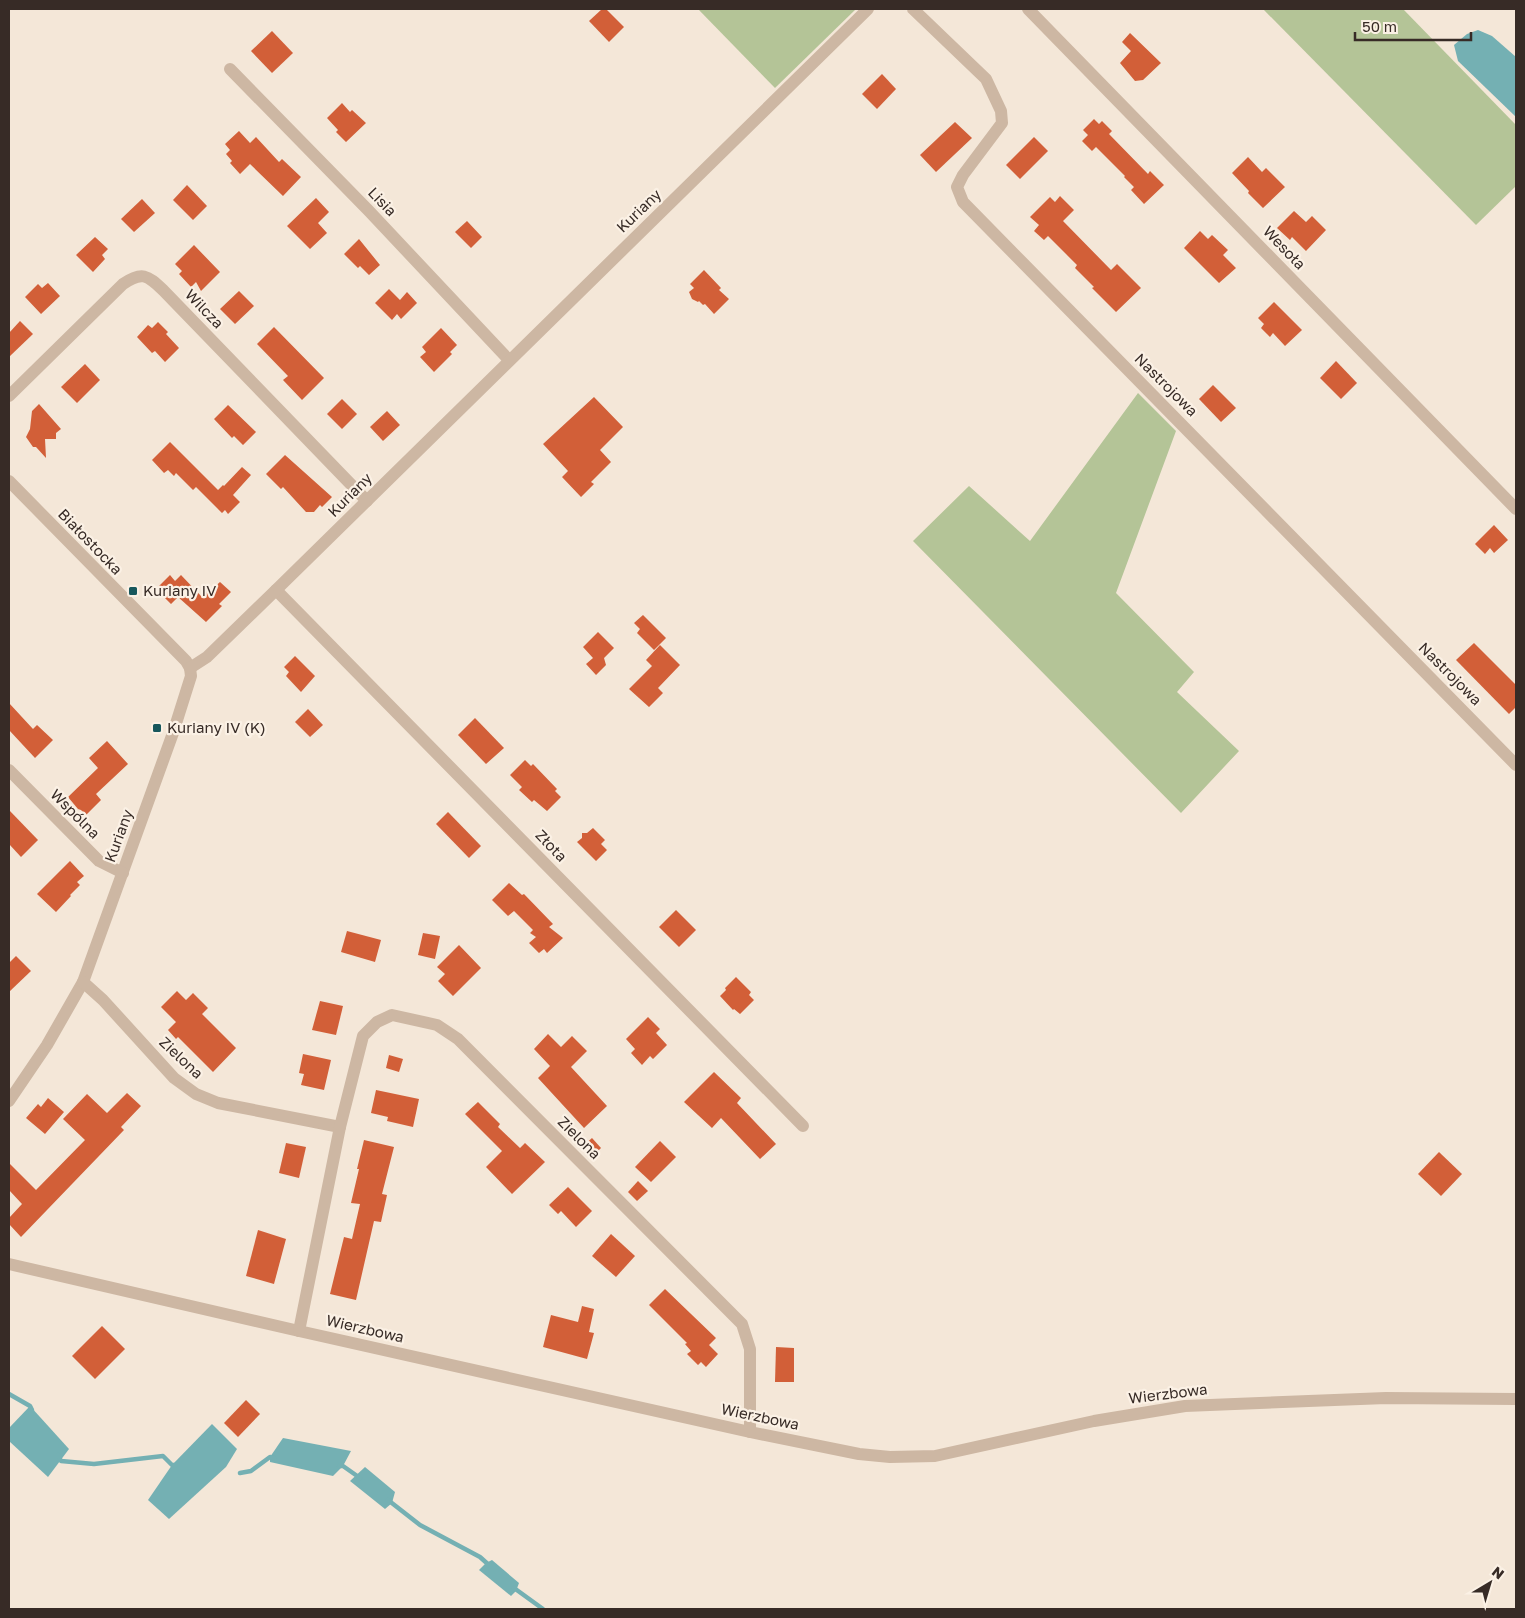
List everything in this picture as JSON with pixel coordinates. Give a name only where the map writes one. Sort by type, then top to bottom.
[{"type":"street","name":"Kuriany","points":[[9,1102],[47,1045],[83,982],[190,684],[190,668],[207,657],[276,590],[868,9]]},
{"type":"street","name":"Nastrojowa","points":[[913,9],[986,79],[1001,111],[1002,122],[957,187],[963,202],[1516,765]]},
{"type":"street","name":"Wesoła","points":[[1028,9],[1516,509]]},
{"type":"street","name":"Lisia","points":[[230,69],[369,211],[509,360]]},
{"type":"street","name":"Wilcza","points":[[9,396],[123,284],[134,277],[144,275],[163,290],[367,501]]},
{"type":"street","name":"Białostocka","points":[[9,481],[179,654],[190,668]]},
{"type":"street","name":"Złota","points":[[276,590],[803,1126]]},
{"type":"street","name":"Wspólna","points":[[9,770],[99,861],[123,872]]},
{"type":"street","name":"Zielona","points":[[83,982],[103,1000],[174,1078],[196,1094],[218,1103],[340,1127]]},
{"type":"street","name":"Zielona","points":[[299,1331],[340,1127],[363,1036],[376,1022],[392,1015],[437,1025],[458,1039],[742,1324],[750,1349],[750,1432]]},
{"type":"street","name":"Wierzbowa","points":[[9,1264],[750,1432],[858,1454],[890,1457],[935,1456],[1094,1421],[1185,1406],[1386,1398],[1516,1399]]},
{"type":"green space","points":[[698,9],[856,9],[775,88]]},
{"type":"green space","points":[[1263,9],[1403,9],[1516,125],[1516,186],[1476,225]]},
{"type":"green space","points":[[1138,393],[1176,431],[1116,593],[1194,672],[1177,692],[1239,751],[1181,813],[913,541],[969,486],[1030,541]]},
{"type":"water","points":[[1478,30],[1492,36],[1516,57],[1516,117],[1458,61],[1454,45],[1467,34]]},
{"type":"water","points":[[30,1406],[69,1449],[48,1477],[9,1441],[9,1428]]},
{"type":"water","points":[[212,1424],[237,1449],[226,1467],[169,1519],[148,1500],[172,1465]]},
{"type":"water","points":[[283,1438],[351,1451],[343,1466],[333,1476],[270,1462],[270,1457]]},
{"type":"water","points":[[365,1467],[395,1492],[392,1503],[385,1509],[350,1481]]},
{"type":"water","points":[[492,1560],[519,1583],[516,1591],[511,1596],[479,1570]]},
{"type":"building","points":[[602,9],[606,9],[624,27],[609,42],[589,21]]},
{"type":"building","points":[[272,31],[293,53],[272,73],[251,51]]},
{"type":"building","points":[[1130,33],[1161,63],[1143,80],[1135,81],[1120,63],[1131,51],[1122,42]]},
{"type":"building","points":[[882,74],[896,89],[877,109],[862,94]]},
{"type":"building","points":[[342,103],[350,112],[352,110],[366,123],[346,142],[336,132],[338,130],[327,118]]},
{"type":"building","points":[[1094,119],[1099,124],[1102,121],[1112,131],[1109,134],[1148,174],[1150,171],[1164,185],[1144,204],[1131,190],[1134,187],[1125,176],[1096,147],[1092,151],[1082,141],[1088,135],[1083,130]]},
{"type":"building","points":[[955,122],[972,138],[936,172],[920,155]]},
{"type":"building","points":[[239,131],[250,143],[256,137],[279,162],[282,159],[301,177],[283,196],[250,164],[240,174],[230,163],[232,161],[226,154],[230,150],[225,144]]},
{"type":"building","points":[[1034,137],[1048,151],[1020,179],[1006,165]]},
{"type":"building","points":[[1248,157],[1262,172],[1266,168],[1285,187],[1263,208],[1232,173]]},
{"type":"building","points":[[187,185],[207,206],[193,220],[173,200]]},
{"type":"building","points":[[1060,196],[1074,210],[1063,221],[1111,270],[1117,264],[1141,288],[1116,312],[1075,268],[1077,265],[1048,236],[1044,240],[1034,231],[1039,225],[1030,217],[1050,197],[1055,202]]},
{"type":"building","points":[[316,198],[329,212],[318,223],[327,233],[310,249],[287,226]]},
{"type":"building","points":[[142,199],[155,213],[134,232],[121,219]]},
{"type":"building","points":[[1294,211],[1306,222],[1312,216],[1326,230],[1306,251],[1292,237],[1290,240],[1277,228]]},
{"type":"building","points":[[467,221],[482,237],[471,248],[455,232]]},
{"type":"building","points":[[1200,231],[1208,239],[1212,235],[1228,250],[1223,255],[1236,268],[1219,283],[1184,248]]},
{"type":"building","points":[[95,237],[108,249],[102,255],[105,259],[93,272],[76,255]]},
{"type":"building","points":[[359,239],[380,265],[369,275],[360,266],[358,268],[344,254]]},
{"type":"building","points":[[194,245],[220,272],[201,291],[196,282],[191,287],[179,274],[182,271],[175,264]]},
{"type":"building","points":[[704,270],[721,288],[719,290],[729,299],[714,314],[705,304],[703,305],[699,301],[692,299],[689,292],[694,288],[690,284]]},
{"type":"building","points":[[48,283],[60,296],[41,314],[25,297],[38,284],[42,288]]},
{"type":"building","points":[[389,289],[400,300],[407,292],[417,303],[401,319],[397,314],[392,320],[375,303]]},
{"type":"building","points":[[239,291],[254,306],[235,324],[220,309]]},
{"type":"building","points":[[1274,302],[1302,330],[1285,346],[1273,333],[1270,337],[1261,328],[1264,324],[1258,318]]},
{"type":"building","points":[[20,321],[33,334],[9,357],[9,333]]},
{"type":"building","points":[[158,322],[179,348],[165,362],[155,351],[152,353],[137,337],[148,325],[152,328]]},
{"type":"building","points":[[274,327],[324,378],[302,400],[283,380],[288,376],[257,344]]},
{"type":"building","points":[[441,328],[457,345],[450,352],[452,354],[434,372],[420,357],[426,352],[422,347]]},
{"type":"building","points":[[1336,361],[1357,383],[1341,399],[1320,378]]},
{"type":"building","points":[[85,364],[100,380],[77,403],[61,387]]},
{"type":"building","points":[[1213,385],[1236,408],[1221,422],[1199,399]]},
{"type":"building","points":[[594,397],[623,427],[600,450],[611,462],[591,482],[594,484],[581,497],[562,477],[568,471],[543,444]]},
{"type":"building","points":[[342,399],[357,414],[342,429],[327,414]]},
{"type":"building","points":[[39,404],[61,429],[56,433],[56,439],[45,439],[46,458],[36,447],[33,447],[26,437],[30,429],[32,411]]},
{"type":"building","points":[[228,405],[256,432],[243,445],[234,436],[232,438],[214,419]]},
{"type":"building","points":[[387,411],[400,425],[383,441],[370,427]]},
{"type":"building","points":[[170,442],[218,490],[242,467],[251,475],[233,495],[240,502],[228,514],[225,510],[222,513],[196,487],[193,490],[176,473],[174,476],[168,470],[164,473],[152,460]]},
{"type":"building","points":[[285,455],[332,497],[322,507],[320,505],[314,512],[306,512],[283,487],[281,489],[266,474]]},
{"type":"building","points":[[1494,525],[1508,540],[1494,553],[1490,548],[1485,554],[1475,544]]},
{"type":"building","points":[[170,575],[175,581],[181,575],[201,596],[206,590],[210,591],[220,582],[231,592],[219,604],[222,606],[206,622],[178,597],[171,604],[156,589]]},
{"type":"building","points":[[643,615],[666,638],[654,650],[637,633],[640,629],[634,623]]},
{"type":"building","points":[[598,632],[614,648],[604,658],[606,665],[596,675],[586,664],[593,658],[583,647]]},
{"type":"building","points":[[1474,643],[1516,685],[1516,707],[1509,714],[1456,660]]},
{"type":"building","points":[[660,645],[680,665],[658,688],[663,693],[649,707],[629,689],[652,666],[646,660]]},
{"type":"building","points":[[295,656],[315,676],[301,692],[286,676],[289,672],[284,667]]},
{"type":"building","points":[[9,703],[33,729],[37,725],[53,740],[35,758],[9,730]]},
{"type":"building","points":[[308,709],[323,725],[310,737],[295,722]]},
{"type":"building","points":[[475,718],[504,748],[486,764],[458,735]]},
{"type":"building","points":[[107,741],[128,764],[96,794],[101,800],[86,815],[68,797],[98,768],[89,758]]},
{"type":"building","points":[[525,760],[531,766],[533,764],[557,789],[555,791],[561,797],[547,811],[534,800],[532,802],[519,790],[522,787],[510,775]]},
{"type":"building","points":[[9,810],[38,840],[21,857],[9,844]]},
{"type":"building","points":[[448,812],[481,846],[469,858],[436,824]]},
{"type":"building","points":[[593,828],[605,840],[601,844],[607,850],[596,861],[577,842],[582,838],[582,833],[587,833]]},
{"type":"building","points":[[70,861],[84,876],[77,882],[80,885],[56,912],[37,894]]},
{"type":"building","points":[[509,883],[522,895],[524,894],[553,924],[549,927],[563,938],[547,953],[544,949],[539,953],[529,943],[536,937],[530,933],[533,930],[514,911],[508,916],[492,900]]},
{"type":"building","points":[[676,910],[696,930],[679,947],[659,927]]},
{"type":"building","points":[[347,931],[381,940],[375,962],[341,952]]},
{"type":"building","points":[[423,933],[440,936],[435,959],[418,955]]},
{"type":"building","points":[[459,945],[481,968],[453,996],[438,981],[445,974],[437,967]]},
{"type":"building","points":[[16,956],[31,971],[9,992],[9,963]]},
{"type":"building","points":[[736,977],[751,992],[749,995],[754,1000],[740,1014],[733,1010],[720,996]]},
{"type":"building","points":[[177,991],[186,1000],[193,993],[208,1008],[202,1014],[236,1048],[213,1072],[178,1037],[176,1039],[168,1030],[176,1022],[161,1007]]},
{"type":"building","points":[[320,1001],[343,1006],[336,1035],[312,1030]]},
{"type":"building","points":[[648,1017],[660,1029],[656,1033],[667,1045],[653,1059],[650,1056],[642,1065],[631,1053],[635,1049],[626,1039]]},
{"type":"building","points":[[548,1034],[561,1047],[572,1036],[587,1051],[571,1067],[607,1106],[584,1128],[538,1078],[550,1066],[534,1049]]},
{"type":"building","points":[[303,1054],[331,1060],[324,1090],[301,1085],[304,1074],[299,1073]]},
{"type":"building","points":[[389,1055],[403,1059],[399,1072],[386,1068]]},
{"type":"building","points":[[714,1072],[741,1098],[737,1103],[776,1144],[760,1159],[721,1118],[712,1128],[684,1102]]},
{"type":"building","points":[[376,1090],[419,1099],[413,1127],[387,1121],[388,1117],[371,1113]]},
{"type":"building","points":[[127,1093],[141,1106],[121,1127],[124,1130],[21,1237],[9,1224],[9,1218],[22,1204],[9,1190],[9,1163],[36,1190],[85,1140],[63,1119],[87,1094],[107,1113]]},
{"type":"building","points":[[48,1098],[64,1112],[45,1134],[26,1118],[38,1104],[41,1107]]},
{"type":"building","points":[[478,1102],[500,1124],[498,1127],[520,1148],[525,1143],[545,1162],[512,1194],[486,1167],[502,1151],[465,1114]]},
{"type":"building","points":[[592,1138],[601,1148],[593,1156],[583,1146]]},
{"type":"building","points":[[364,1140],[394,1147],[382,1194],[387,1195],[381,1222],[374,1221],[356,1300],[330,1294],[344,1237],[352,1239],[360,1204],[351,1203]]},
{"type":"building","points":[[660,1141],[676,1157],[651,1182],[635,1167]]},
{"type":"building","points":[[286,1143],[306,1147],[299,1178],[279,1173]]},
{"type":"building","points":[[1439,1152],[1462,1174],[1441,1196],[1418,1174]]},
{"type":"building","points":[[638,1181],[648,1191],[637,1201],[628,1192]]},
{"type":"building","points":[[568,1187],[592,1211],[576,1227],[561,1211],[558,1214],[549,1205]]},
{"type":"building","points":[[258,1230],[286,1239],[274,1284],[246,1276]]},
{"type":"building","points":[[611,1234],[635,1256],[616,1277],[592,1256]]},
{"type":"building","points":[[665,1289],[716,1338],[709,1345],[718,1354],[706,1367],[701,1362],[698,1365],[687,1354],[691,1351],[685,1344],[687,1343],[649,1305]]},
{"type":"building","points":[[582,1306],[594,1309],[589,1332],[594,1333],[587,1359],[543,1347],[551,1315],[578,1322]]},
{"type":"building","points":[[102,1326],[125,1349],[95,1379],[72,1356]]},
{"type":"building","points":[[776,1347],[794,1348],[794,1382],[775,1382]]},
{"type":"building","points":[[246,1400],[260,1414],[238,1437],[224,1423]]},
{"type":"waterway","points":[[9,1394],[30,1406],[32,1410]]},
{"type":"waterway","points":[[58,1455],[61,1461],[94,1464],[163,1456],[172,1465],[176,1465]]},
{"type":"waterway","points":[[240,1473],[251,1471],[270,1457],[274,1458]]},
{"type":"waterway","points":[[339,1466],[343,1466],[360,1478]]},
{"type":"waterway","points":[[388,1500],[420,1525],[480,1557],[490,1566]]},
{"type":"waterway","points":[[514,1588],[543,1609]]},
{"type":"place","name":"Kuriany IV","points":[[133,591]]},
{"type":"place","name":"Kuriany IV (K)","points":[[157,728]]}]
